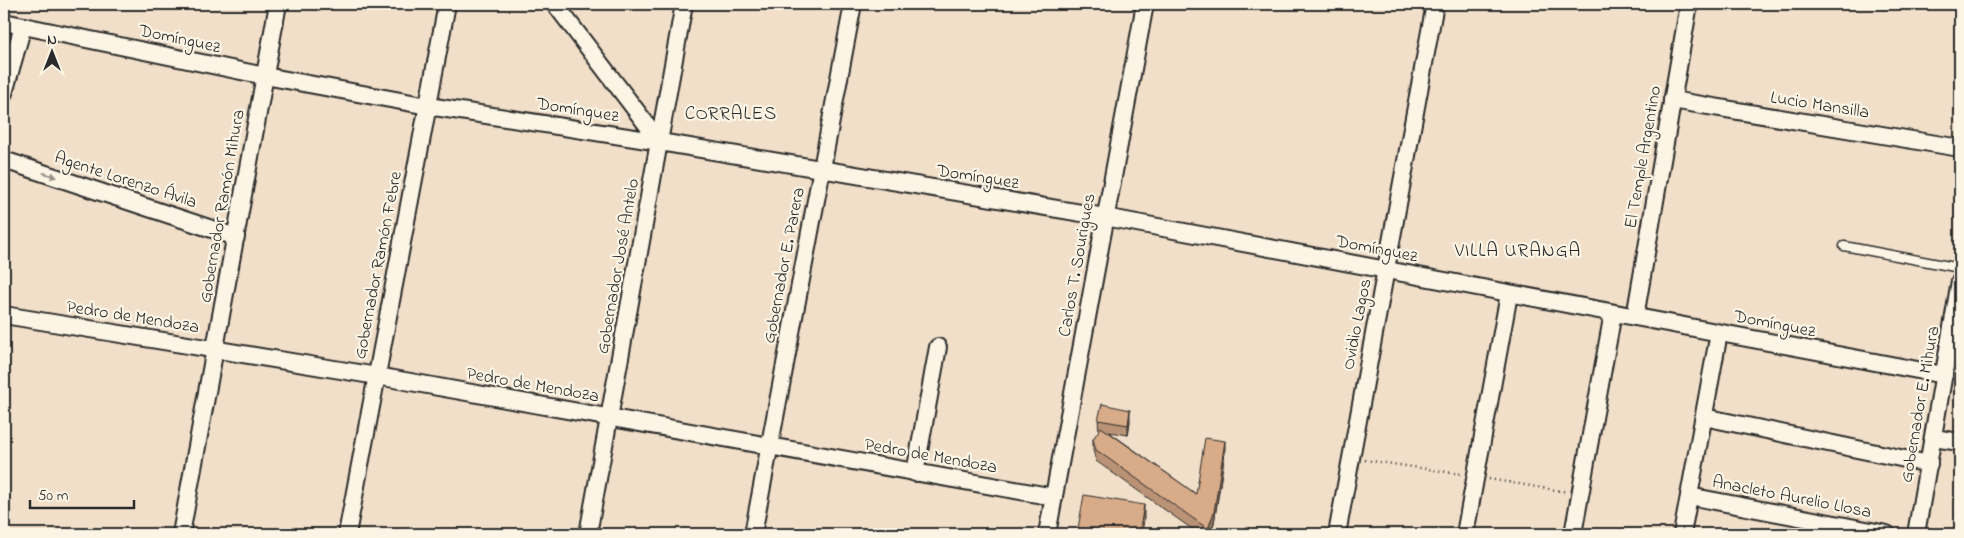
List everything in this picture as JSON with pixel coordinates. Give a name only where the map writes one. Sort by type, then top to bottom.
[{"type":"street","name":"Gobernador Ramón Mihura","points":[[181,534],[278,4]]},
{"type":"street","name":"Gobernador Ramón Febre","points":[[347,534],[447,4]]},
{"type":"street","points":[[555,4],[660,142]]},
{"type":"street","name":"Gobernador José Antelo","points":[[588,534],[684,4]]},
{"type":"street","name":"Gobernador E. Parera","points":[[753,534],[853,4]]},
{"type":"street","name":"Carlos T. Sourigues","points":[[1047,534],[1145,4]]},
{"type":"street","name":"Ovidio Lagos","points":[[1338,534],[1435,4]]},
{"type":"street","name":"El Temple Argentino","points":[[1635,317],[1689,4]]},
{"type":"street","name":"Domínguez","points":[[4,22],[265,76],[428,106],[660,142],[1105,217],[1944,375]]},
{"type":"street","points":[[4,94],[23,26]]},
{"type":"street","name":"Lucio Mansilla","points":[[1672,100],[1960,148]]},
{"type":"street","name":"Agente Lorenzo Ávila","points":[[4,160],[236,237]]},
{"type":"street","name":"Gobernador E. Mihura","points":[[1916,534],[1960,281]]},
{"type":"street","points":[[1465,534],[1508,294]]},
{"type":"street","points":[[1573,534],[1613,313]]},
{"type":"street","name":"Pedro de Mendoza","points":[[4,315],[377,376],[1054,497]]},
{"type":"street","points":[[1682,534],[1719,333]]},
{"type":"street","points":[[915,472],[938,347]]},
{"type":"street","points":[[1704,417],[1929,464]]},
{"type":"street","points":[[1933,438],[1960,442]]},
{"type":"street","name":"Anacleto Aurelio Llosa","points":[[1689,496],[1887,534]]},
{"type":"lane","points":[[1844,246],[1960,268]]},
{"type":"building","points":[[1102,404],[1130,410],[1128,425],[1098,420]]},
{"type":"building","points":[[1101,427],[1196,494],[1205,438],[1225,441],[1214,512],[1208,529],[1096,450],[1093,439]]},
{"type":"building","points":[[1084,495],[1144,505],[1139,534],[1077,534]]},
{"type":"district","name":"CORRALES","points":[[731,112]]},
{"type":"district","name":"VILLA URANGA","points":[[1518,249]]}]
